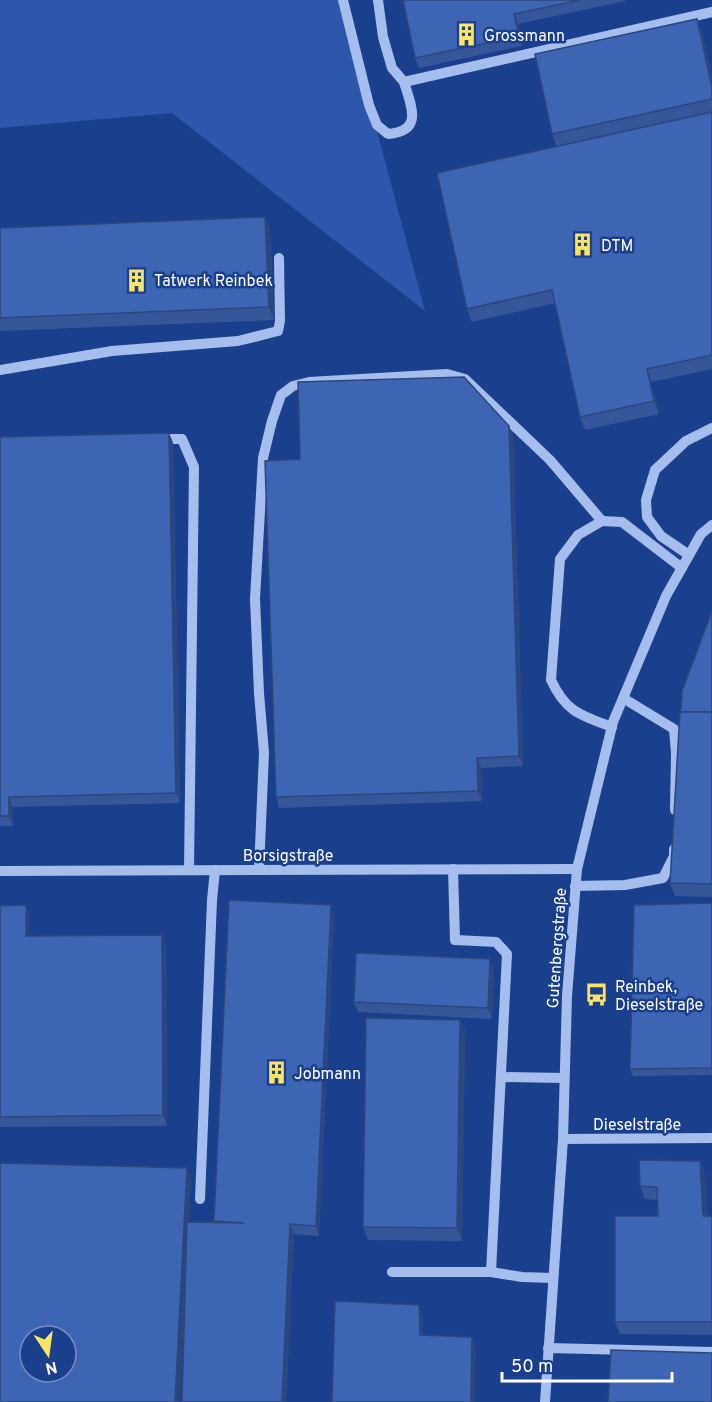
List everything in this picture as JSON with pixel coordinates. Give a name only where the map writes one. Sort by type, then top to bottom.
[{"type":"street","points":[[343,0],[369,105],[377,125],[388,134],[401,133],[411,125],[413,114],[404,82],[392,68],[383,37],[378,0]]},
{"type":"street","points":[[404,82],[712,12]]},
{"type":"street","points":[[0,370],[112,351],[238,341],[278,332],[280,321],[279,258]]},
{"type":"street","points":[[259,870],[264,753],[255,599],[262,458],[281,395],[293,386],[309,382],[447,374],[465,379],[550,460],[602,520]]},
{"type":"street","points":[[689,555],[661,536],[647,517],[646,500],[655,470],[686,441],[712,428]]},
{"type":"street","points":[[148,439],[182,439],[194,467],[189,870]]},
{"type":"street","points":[[612,727],[579,715],[559,697],[551,680],[560,559],[578,535],[602,520],[622,522],[682,568]]},
{"type":"street","name":"Gutenbergstraße","points":[[545,1402],[563,1139],[567,996],[577,869],[612,727],[623,698],[666,596],[701,534],[712,525]]},
{"type":"street","points":[[575,886],[625,885],[663,878],[674,856],[676,753],[674,729],[623,698]]},
{"type":"street","points":[[453,869],[455,940],[496,942],[507,954],[491,1272]]},
{"type":"street","name":"Borsigstraße","points":[[0,871],[577,869]]},
{"type":"street","points":[[201,1199],[215,870]]},
{"type":"street","points":[[501,1077],[564,1078]]},
{"type":"street","name":"Dieselstraße","points":[[563,1139],[712,1138]]},
{"type":"street","points":[[392,1272],[491,1272],[522,1277],[553,1278]]},
{"type":"street","points":[[548,1348],[712,1352]]},
{"type":"shaded area","points":[[0,0],[342,0],[425,311],[172,113],[0,128]]},
{"type":"building","name":"Grossmann","points":[[403,0],[580,0],[514,14],[519,36],[415,58]]},
{"type":"building","points":[[697,19],[712,87],[712,99],[552,134],[535,54]]},
{"type":"building","name":"DTM","points":[[712,112],[712,355],[647,369],[654,401],[580,417],[552,290],[467,309],[437,173]]},
{"type":"building","name":"Tatwerk Reinbek","points":[[265,217],[269,307],[0,318],[0,228]]},
{"type":"building","points":[[464,377],[509,426],[519,756],[477,758],[478,791],[276,797],[265,461],[300,459],[298,382]]},
{"type":"building","points":[[169,433],[176,793],[9,797],[9,816],[0,816],[0,437]]},
{"type":"building","points":[[712,611],[712,712],[681,712],[682,691]]},
{"type":"building","points":[[680,712],[712,712],[712,884],[670,883]]},
{"type":"building","name":"Jobmann","points":[[229,900],[331,905],[316,1226],[290,1224],[282,1402],[182,1402],[187,1222],[244,1223],[214,1221]]},
{"type":"building","points":[[712,903],[712,1068],[630,1069],[634,905]]},
{"type":"building","points":[[26,905],[26,936],[162,935],[163,1115],[0,1117],[0,906]]},
{"type":"building","points":[[356,953],[490,959],[488,1008],[354,1002]]},
{"type":"building","points":[[366,1018],[460,1020],[457,1228],[363,1227]]},
{"type":"building","points":[[639,1160],[700,1161],[703,1216],[712,1216],[712,1322],[615,1322],[615,1216],[658,1216],[657,1187],[640,1186]]},
{"type":"building","points":[[0,1163],[187,1168],[175,1402],[0,1402]]},
{"type":"building","points":[[335,1301],[419,1305],[420,1335],[472,1337],[471,1402],[332,1402]]},
{"type":"building","points":[[611,1350],[712,1353],[712,1402],[608,1402]]},
{"type":"place","name":"Grossmann","points":[[466,35]]},
{"type":"place","name":"DTM","points":[[583,245]]},
{"type":"place","name":"Tatwerk Reinbek","points":[[136,280]]},
{"type":"place","name":"Reinbek, Dieselstraße","points":[[597,995]]},
{"type":"place","name":"Jobmann","points":[[276,1073]]}]
